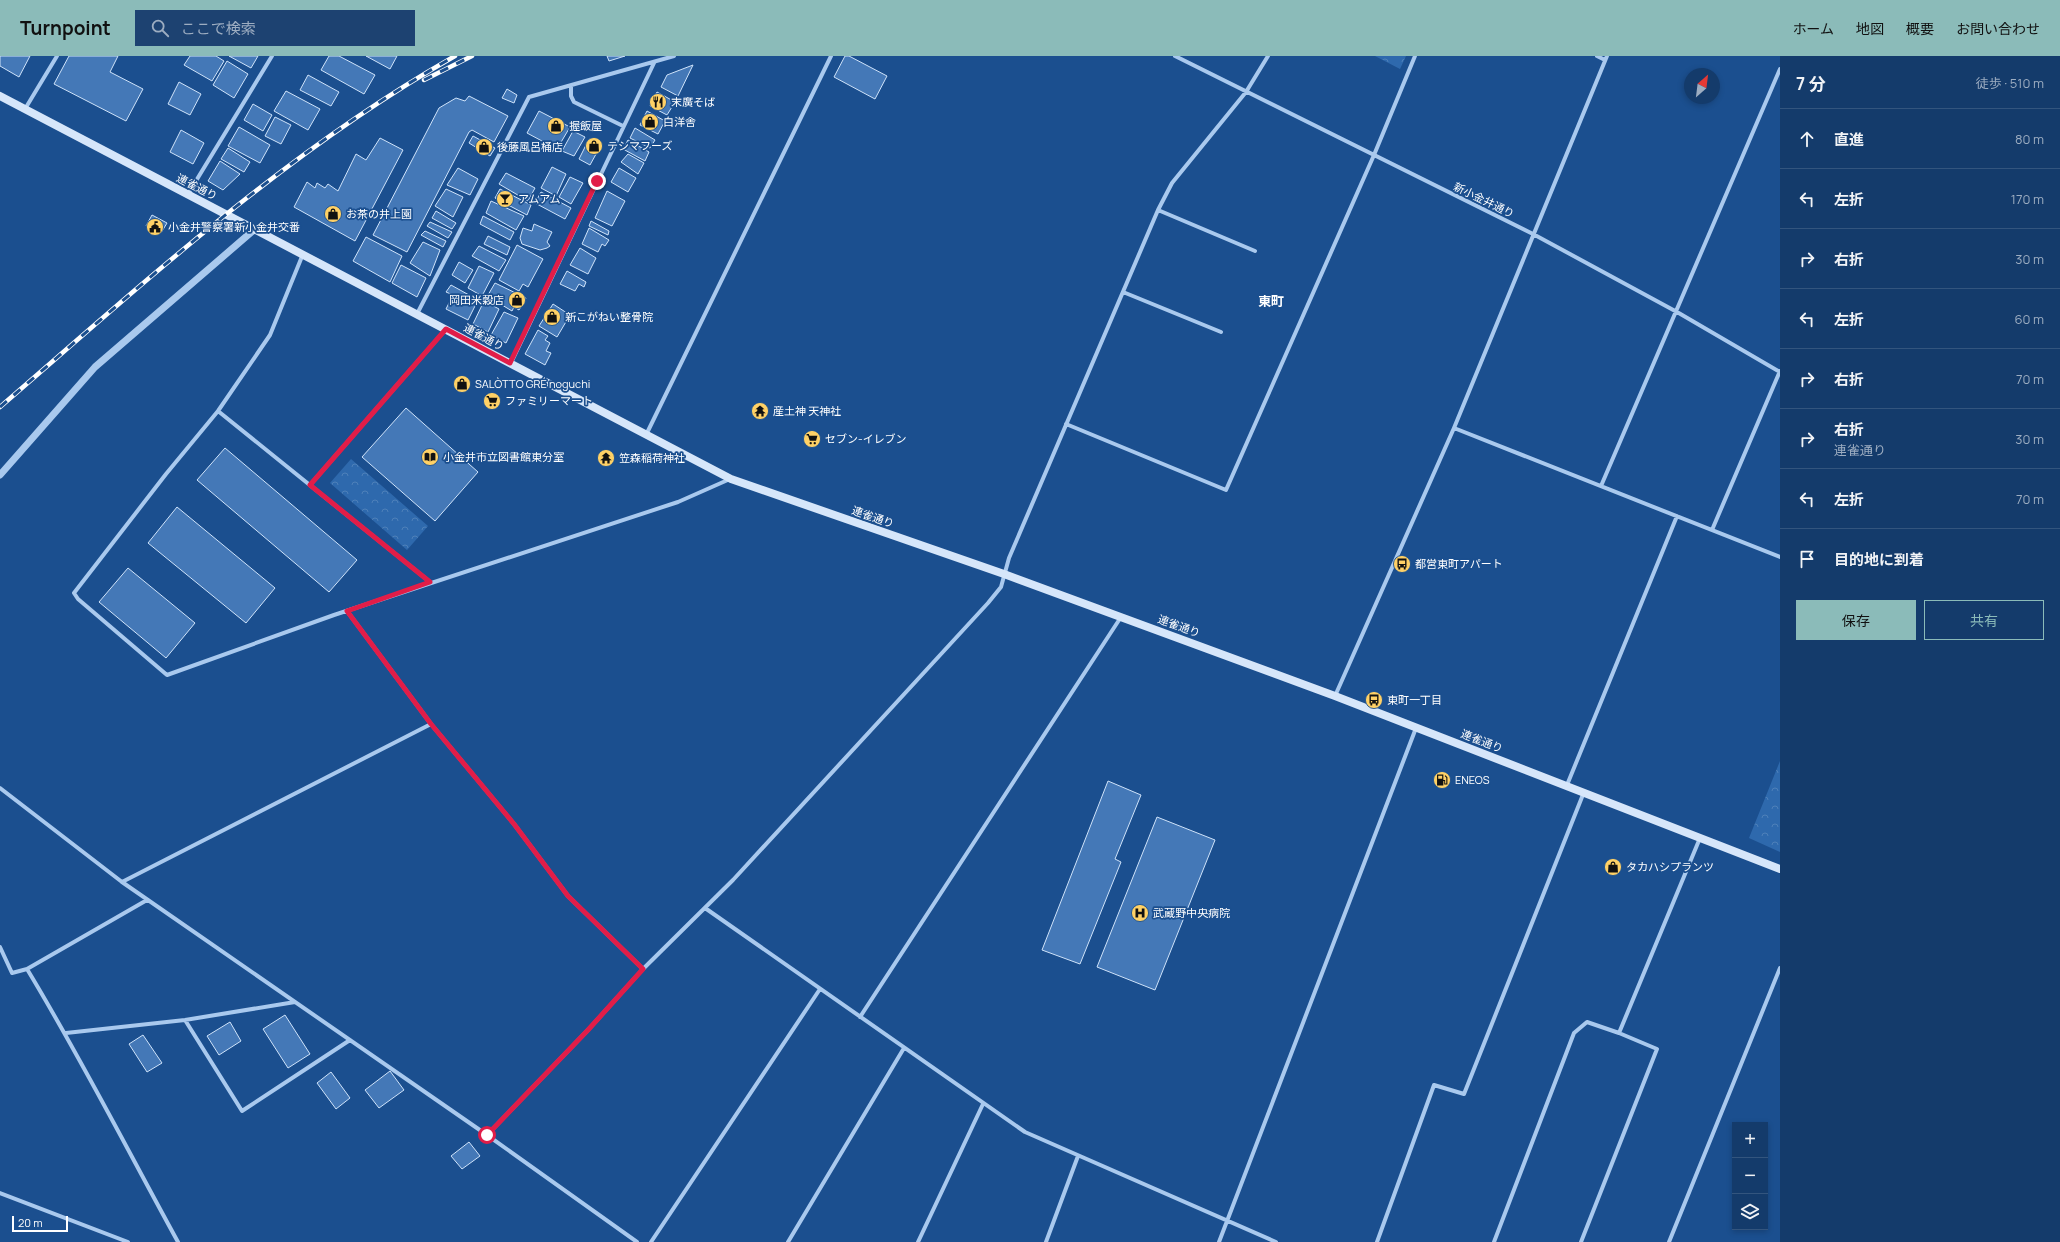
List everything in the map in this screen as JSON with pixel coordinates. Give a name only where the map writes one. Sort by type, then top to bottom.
[{"type":"main road","name":"連雀通り","points":[[0,96],[731,479],[1121,616],[1416,727],[1780,869]]},
{"type":"street","points":[[25,109],[57,56]]},
{"type":"street","points":[[187,194],[272,56]]},
{"type":"street","points":[[417,314],[529,97],[674,56]]},
{"type":"street","points":[[646,435],[832,56]]},
{"type":"street","name":"新小金井通り","points":[[1174,56],[1533,234],[1677,312],[1780,371]]},
{"type":"street","points":[[487,1135],[588,1030],[643,969],[705,908],[988,603],[1001,586],[1009,558],[1158,210],[1172,183],[1246,92],[1268,56]]},
{"type":"street","points":[[1066,424],[1226,490],[1374,155],[1415,56]]},
{"type":"street","points":[[1335,696],[1454,428],[1606,58],[1597,56]]},
{"type":"street","points":[[510,363],[654,62]]},
{"type":"street","points":[[1601,486],[1677,312],[1780,69]]},
{"type":"street","points":[[570,86],[571,96],[574,102],[623,126]]},
{"type":"street","points":[[1158,210],[1255,251]]},
{"type":"street","points":[[0,475],[95,367],[255,229]]},
{"type":"street","points":[[303,254],[270,335],[218,411],[166,474],[74,593],[78,599],[167,675],[430,582],[678,502],[731,479]]},
{"type":"street","points":[[1123,292],[1222,332]]},
{"type":"street","points":[[310,485],[446,329]]},
{"type":"street","points":[[1712,530],[1780,371]]},
{"type":"street","points":[[218,411],[430,582]]},
{"type":"street","points":[[1454,428],[1780,557]]},
{"type":"street","points":[[1567,785],[1677,516]]},
{"type":"street","points":[[347,611],[431,724],[514,824],[568,896],[643,969]]},
{"type":"street","points":[[860,1017],[1121,616]]},
{"type":"street","points":[[122,882],[431,724]]},
{"type":"street","points":[[1219,1242],[1416,727]]},
{"type":"street","points":[[0,788],[147,900],[487,1135],[637,1242]]},
{"type":"street","points":[[1377,1242],[1434,1085],[1464,1094],[1584,792]]},
{"type":"street","points":[[1619,1034],[1700,837]]},
{"type":"street","points":[[0,947],[12,973],[27,969],[147,900]]},
{"type":"street","points":[[705,908],[1025,1132],[1276,1242]]},
{"type":"street","points":[[1668,1242],[1780,968]]},
{"type":"street","points":[[27,969],[66,1033],[89,1080],[178,1242]]},
{"type":"street","points":[[652,1242],[820,989]]},
{"type":"street","points":[[66,1033],[185,1020],[295,1002]]},
{"type":"street","points":[[185,1020],[242,1111],[350,1040]]},
{"type":"street","points":[[1494,1242],[1574,1033],[1587,1022],[1657,1049],[1581,1242]]},
{"type":"street","points":[[788,1242],[904,1048]]},
{"type":"street","points":[[918,1242],[983,1104]]},
{"type":"street","points":[[1046,1242],[1078,1156]]},
{"type":"street","points":[[0,1193],[128,1242]]},
{"type":"green space","points":[[1375,56],[1406,56],[1400,69]]},
{"type":"green space","points":[[351,459],[428,526],[407,550],[330,483]]},
{"type":"green space","points":[[1780,761],[1780,852],[1749,838]]},
{"type":"building","points":[[0,56],[30,56],[19,77],[0,66]]},
{"type":"building","points":[[69,56],[118,56],[110,72],[143,89],[126,121],[54,84]]},
{"type":"building","points":[[190,56],[216,56],[224,61],[212,81],[184,65]]},
{"type":"building","points":[[229,56],[258,56],[251,68]]},
{"type":"building","points":[[329,56],[339,56],[375,75],[364,94],[321,70]]},
{"type":"building","points":[[366,56],[397,56],[390,69]]},
{"type":"building","points":[[607,56],[625,56],[609,61]]},
{"type":"building","points":[[845,56],[849,56],[887,76],[875,99],[834,77]]},
{"type":"building","points":[[227,61],[248,74],[234,98],[213,85]]},
{"type":"building","points":[[693,65],[678,96],[661,87],[667,75]]},
{"type":"building","points":[[308,75],[339,92],[331,106],[300,90]]},
{"type":"building","points":[[179,82],[201,94],[190,115],[168,104]]},
{"type":"building","points":[[507,89],[517,95],[514,103],[502,98]]},
{"type":"building","points":[[286,91],[320,109],[308,130],[274,111]]},
{"type":"building","points":[[657,92],[675,102],[667,115],[650,106]]},
{"type":"building","points":[[469,96],[508,116],[494,142],[472,130],[469,132],[407,252],[373,235],[439,108],[456,98],[465,101]]},
{"type":"building","points":[[253,104],[272,115],[263,131],[244,120]]},
{"type":"building","points":[[539,111],[570,127],[557,149],[527,133]]},
{"type":"building","points":[[647,111],[665,121],[658,134],[640,125]]},
{"type":"building","points":[[275,117],[291,125],[281,144],[265,136]]},
{"type":"building","points":[[239,127],[270,145],[260,163],[228,146]]},
{"type":"building","points":[[635,128],[655,140],[650,148],[630,138]]},
{"type":"building","points":[[181,130],[204,143],[193,164],[170,152]]},
{"type":"building","points":[[573,131],[585,137],[574,156],[562,151]]},
{"type":"building","points":[[473,136],[495,148],[490,156],[469,143]]},
{"type":"building","points":[[380,138],[403,150],[355,241],[294,207],[307,182],[315,188],[317,183],[325,188],[328,184],[338,191],[356,154],[366,160]]},
{"type":"building","points":[[589,139],[601,145],[590,165],[579,159]]},
{"type":"building","points":[[628,140],[649,152],[645,161],[623,149]]},
{"type":"building","points":[[228,148],[250,162],[244,172],[221,159]]},
{"type":"building","points":[[628,154],[644,163],[638,174],[621,162]]},
{"type":"building","points":[[220,161],[240,174],[223,190],[208,181]]},
{"type":"building","points":[[552,167],[566,174],[556,196],[541,188]]},
{"type":"building","points":[[458,168],[478,179],[470,195],[447,185]]},
{"type":"building","points":[[619,168],[636,178],[628,192],[611,182]]},
{"type":"building","points":[[506,173],[535,188],[528,201],[499,184]]},
{"type":"building","points":[[570,177],[583,183],[571,204],[559,197]]},
{"type":"building","points":[[446,189],[463,197],[453,217],[435,206]]},
{"type":"building","points":[[500,189],[531,205],[527,215],[495,198]]},
{"type":"building","points":[[607,191],[625,201],[612,226],[595,218]]},
{"type":"building","points":[[541,192],[571,208],[565,219],[535,203]]},
{"type":"building","points":[[491,201],[524,216],[516,230],[486,213]]},
{"type":"building","points":[[436,211],[456,223],[452,229],[432,218]]},
{"type":"building","points":[[152,215],[167,223],[161,233],[146,226]]},
{"type":"building","points":[[483,216],[514,232],[510,240],[480,224]]},
{"type":"building","points":[[591,221],[609,231],[608,235],[589,226]]},
{"type":"building","points":[[430,222],[452,232],[448,238],[427,226]]},
{"type":"building","points":[[534,224],[552,232],[547,242],[550,246],[547,248],[540,250],[522,244],[520,238],[523,228],[532,231]]},
{"type":"building","points":[[589,228],[609,240],[605,246],[602,244],[598,252],[582,244]]},
{"type":"building","points":[[425,231],[446,241],[443,247],[421,235]]},
{"type":"building","points":[[488,236],[510,247],[507,255],[484,244]]},
{"type":"building","points":[[366,237],[402,256],[390,282],[353,261]]},
{"type":"building","points":[[423,242],[440,250],[430,276],[410,263]]},
{"type":"building","points":[[517,245],[543,259],[528,287],[523,284],[519,291],[499,280]]},
{"type":"building","points":[[479,246],[506,260],[499,271],[472,256]]},
{"type":"building","points":[[580,248],[596,258],[588,274],[570,265]]},
{"type":"building","points":[[459,262],[473,270],[465,283],[452,275]]},
{"type":"building","points":[[401,265],[426,278],[417,297],[392,283]]},
{"type":"building","points":[[479,266],[494,273],[482,296],[468,288]]},
{"type":"building","points":[[567,271],[586,282],[584,287],[579,284],[575,291],[560,284]]},
{"type":"building","points":[[495,283],[526,298],[519,310],[514,307],[512,311],[502,305],[503,302],[488,295]]},
{"type":"building","points":[[451,285],[478,300],[468,320],[446,309],[453,295],[446,292]]},
{"type":"building","points":[[484,301],[499,309],[488,332],[473,324]]},
{"type":"building","points":[[553,304],[570,315],[557,337],[539,326]]},
{"type":"building","points":[[504,312],[518,318],[506,343],[491,335]]},
{"type":"building","points":[[538,330],[548,336],[545,340],[550,343],[546,351],[551,353],[545,365],[525,354]]},
{"type":"building","points":[[406,408],[478,472],[435,521],[362,457]]},
{"type":"building","points":[[225,448],[357,560],[329,592],[197,480]]},
{"type":"building","points":[[177,507],[275,588],[246,623],[148,543]]},
{"type":"building","points":[[128,568],[195,623],[166,658],[99,602]]},
{"type":"building","points":[[1108,781],[1141,795],[1115,859],[1121,862],[1080,964],[1042,950]]},
{"type":"building","points":[[1157,817],[1215,840],[1155,990],[1097,967]]},
{"type":"building","points":[[285,1015],[310,1054],[288,1068],[263,1029]]},
{"type":"building","points":[[230,1022],[241,1041],[219,1055],[207,1036]]},
{"type":"building","points":[[143,1035],[162,1063],[147,1072],[129,1044]]},
{"type":"building","points":[[390,1071],[404,1090],[379,1108],[365,1090]]},
{"type":"building","points":[[331,1072],[350,1098],[336,1109],[317,1083]]},
{"type":"building","points":[[469,1142],[480,1156],[462,1169],[451,1156]]},
{"type":"railway","points":[[0,407],[163,266],[275,176],[333,133],[393,93],[455,56]]},
{"type":"railway","points":[[424,80],[472,56]]},
{"type":"place","name":"末廣そば","points":[[658,102]]},
{"type":"place","name":"白洋舎","points":[[650,122]]},
{"type":"place","name":"握飯屋","points":[[556,126]]},
{"type":"place","name":"テシマフーズ","points":[[594,146]]},
{"type":"place","name":"後藤風呂桶店","points":[[484,147]]},
{"type":"place","name":"アムアム","points":[[505,199]]},
{"type":"place","name":"お茶の井上園","points":[[333,214]]},
{"type":"place","name":"小金井警察署新小金井交番","points":[[155,227]]},
{"type":"place","name":"岡田米穀店","points":[[517,300]]},
{"type":"place","name":"新こがねい整骨院","points":[[552,317]]},
{"type":"place","name":"SALÒTTO GRÉ noguchi","points":[[462,384]]},
{"type":"place","name":"ファミリーマート","points":[[492,401]]},
{"type":"place","name":"産土神 天神社","points":[[760,411]]},
{"type":"place","name":"セブン-イレブン","points":[[812,439]]},
{"type":"place","name":"小金井市立図書館東分室","points":[[430,457]]},
{"type":"place","name":"笠森稲荷神社","points":[[606,458]]},
{"type":"place","name":"都営東町アパート","points":[[1402,564]]},
{"type":"place","name":"東町一丁目","points":[[1374,700]]},
{"type":"place","name":"ENEOS","points":[[1442,780]]},
{"type":"place","name":"タカハシプランツ","points":[[1613,867]]},
{"type":"place","name":"武蔵野中央病院","points":[[1140,913]]},
{"type":"district","name":"東町","points":[[1271,301]]},
{"type":"route","points":[[487,1135],[588,1030],[643,969],[568,896],[514,824],[431,724],[347,611],[430,582],[310,485],[446,329],[510,363],[597,181]]}]
